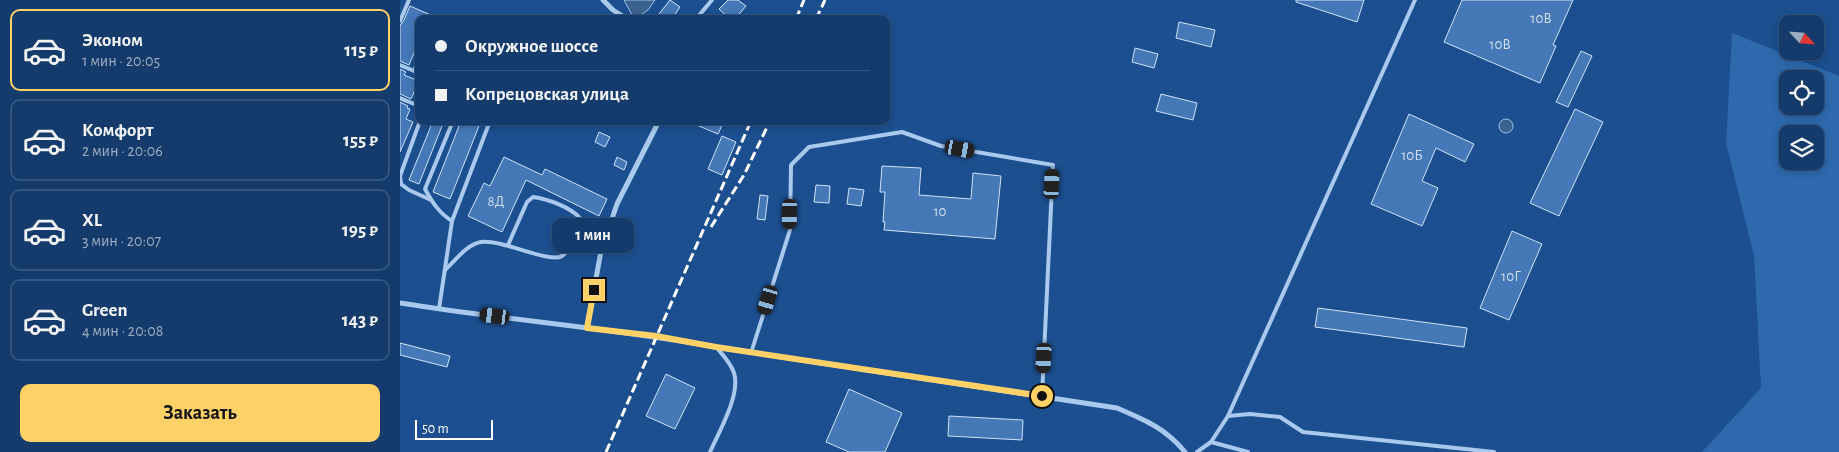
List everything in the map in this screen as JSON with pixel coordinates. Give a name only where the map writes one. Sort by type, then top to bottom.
[{"type":"street","points":[[603,0],[621,15]]},
{"type":"street","points":[[587,328],[601,252],[617,204],[657,125]]},
{"type":"street","points":[[400,303],[656,336],[751,353],[1117,408],[1147,421],[1173,438],[1185,452]]},
{"type":"lane","points":[[400,21],[409,0]]},
{"type":"lane","points":[[699,15],[712,0]]},
{"type":"lane","points":[[1197,452],[1211,442],[1228,416],[1415,0]]},
{"type":"lane","points":[[400,65],[415,72]]},
{"type":"lane","points":[[400,98],[415,104]]},
{"type":"lane","points":[[419,125],[400,176],[401,184],[409,190],[431,200]]},
{"type":"lane","points":[[451,125],[425,189],[431,200],[452,221]]},
{"type":"lane","points":[[439,309],[452,221],[488,125]]},
{"type":"lane","points":[[751,353],[790,230],[791,165],[809,147],[902,132],[941,146],[1053,165],[1042,396]]},
{"type":"lane","points":[[445,270],[467,249],[480,242],[501,242],[508,245],[545,256],[557,258],[564,255],[568,249],[579,225],[580,218],[553,203],[533,197],[527,202],[508,245]]},
{"type":"lane","points":[[710,452],[735,392],[735,374],[726,358],[716,347]]},
{"type":"lane","points":[[1228,416],[1250,414],[1280,417],[1303,432],[1494,452]]},
{"type":"lane","points":[[1211,442],[1248,452]]},
{"type":"shaded area","points":[[624,0],[655,0],[648,10],[640,15],[632,15]]},
{"type":"shaded area","points":[[1732,33],[1779,52],[1779,60],[1799,60],[1839,76],[1839,452],[1702,452],[1761,388],[1754,256],[1726,143]]},
{"type":"shaded area","points":[[1503,119],[1509,119],[1513,126],[1509,133],[1503,133],[1499,129],[1499,123]]},
{"type":"building","points":[[670,0],[680,7],[675,15],[659,14]]},
{"type":"building","points":[[728,0],[738,0],[746,6],[738,15],[726,15],[719,9]]},
{"type":"building","points":[[1296,0],[1364,0],[1357,22],[1296,2]]},
{"type":"building","points":[[1462,0],[1573,0],[1553,45],[1556,46],[1540,83],[1444,42]]},
{"type":"building","points":[[410,6],[431,15],[415,15],[415,51],[409,65],[400,61],[400,25]]},
{"type":"building","points":[[1179,22],[1215,30],[1211,47],[1176,38]]},
{"type":"building","points":[[1135,48],[1158,54],[1154,68],[1132,62]]},
{"type":"building","points":[[1581,51],[1592,56],[1568,107],[1556,102]]},
{"type":"building","points":[[400,69],[406,72],[404,75],[415,79],[415,90],[411,99],[400,94]]},
{"type":"building","points":[[1161,94],[1197,103],[1193,120],[1156,111]]},
{"type":"building","points":[[400,102],[410,109],[406,119],[413,122],[400,152]]},
{"type":"building","points":[[1575,109],[1603,122],[1559,216],[1530,203]]},
{"type":"building","points":[[1409,114],[1474,144],[1465,162],[1436,148],[1422,181],[1438,188],[1422,226],[1371,204]]},
{"type":"building","points":[[431,125],[442,125],[419,184],[409,180]]},
{"type":"building","points":[[459,125],[479,125],[450,199],[433,192]]},
{"type":"building","points":[[697,125],[722,125],[718,134]]},
{"type":"building","points":[[599,132],[610,137],[605,147],[595,142]]},
{"type":"building","points":[[722,136],[736,142],[722,175],[708,169]]},
{"type":"building","points":[[504,157],[542,175],[545,169],[607,199],[599,216],[526,180],[502,232],[468,216],[484,183],[490,186]]},
{"type":"building","points":[[617,157],[627,162],[624,170],[614,165]]},
{"type":"building","points":[[882,166],[921,168],[919,195],[971,199],[973,173],[1001,176],[995,239],[884,230],[885,192],[880,192]]},
{"type":"building","points":[[816,185],[830,186],[829,203],[814,202]]},
{"type":"building","points":[[849,188],[864,190],[861,206],[847,204]]},
{"type":"building","points":[[760,195],[768,196],[765,220],[757,219]]},
{"type":"building","points":[[1512,231],[1542,244],[1509,320],[1480,308]]},
{"type":"building","points":[[1318,308],[1467,328],[1464,347],[1315,327]]},
{"type":"building","points":[[400,343],[450,356],[447,367],[400,355]]},
{"type":"building","points":[[666,374],[695,388],[675,429],[646,416]]},
{"type":"building","points":[[849,389],[902,413],[885,452],[849,452],[826,442]]},
{"type":"building","points":[[949,416],[1023,420],[1022,440],[948,436]]},
{"type":"railway","points":[[798,15],[804,0]]},
{"type":"railway","points":[[818,15],[825,0]]},
{"type":"railway","points":[[606,452],[749,125]]},
{"type":"railway","points":[[711,227],[744,175],[768,125]]},
{"type":"route","points":[[594,290],[587,328],[656,336],[716,347],[1042,396]]}]
